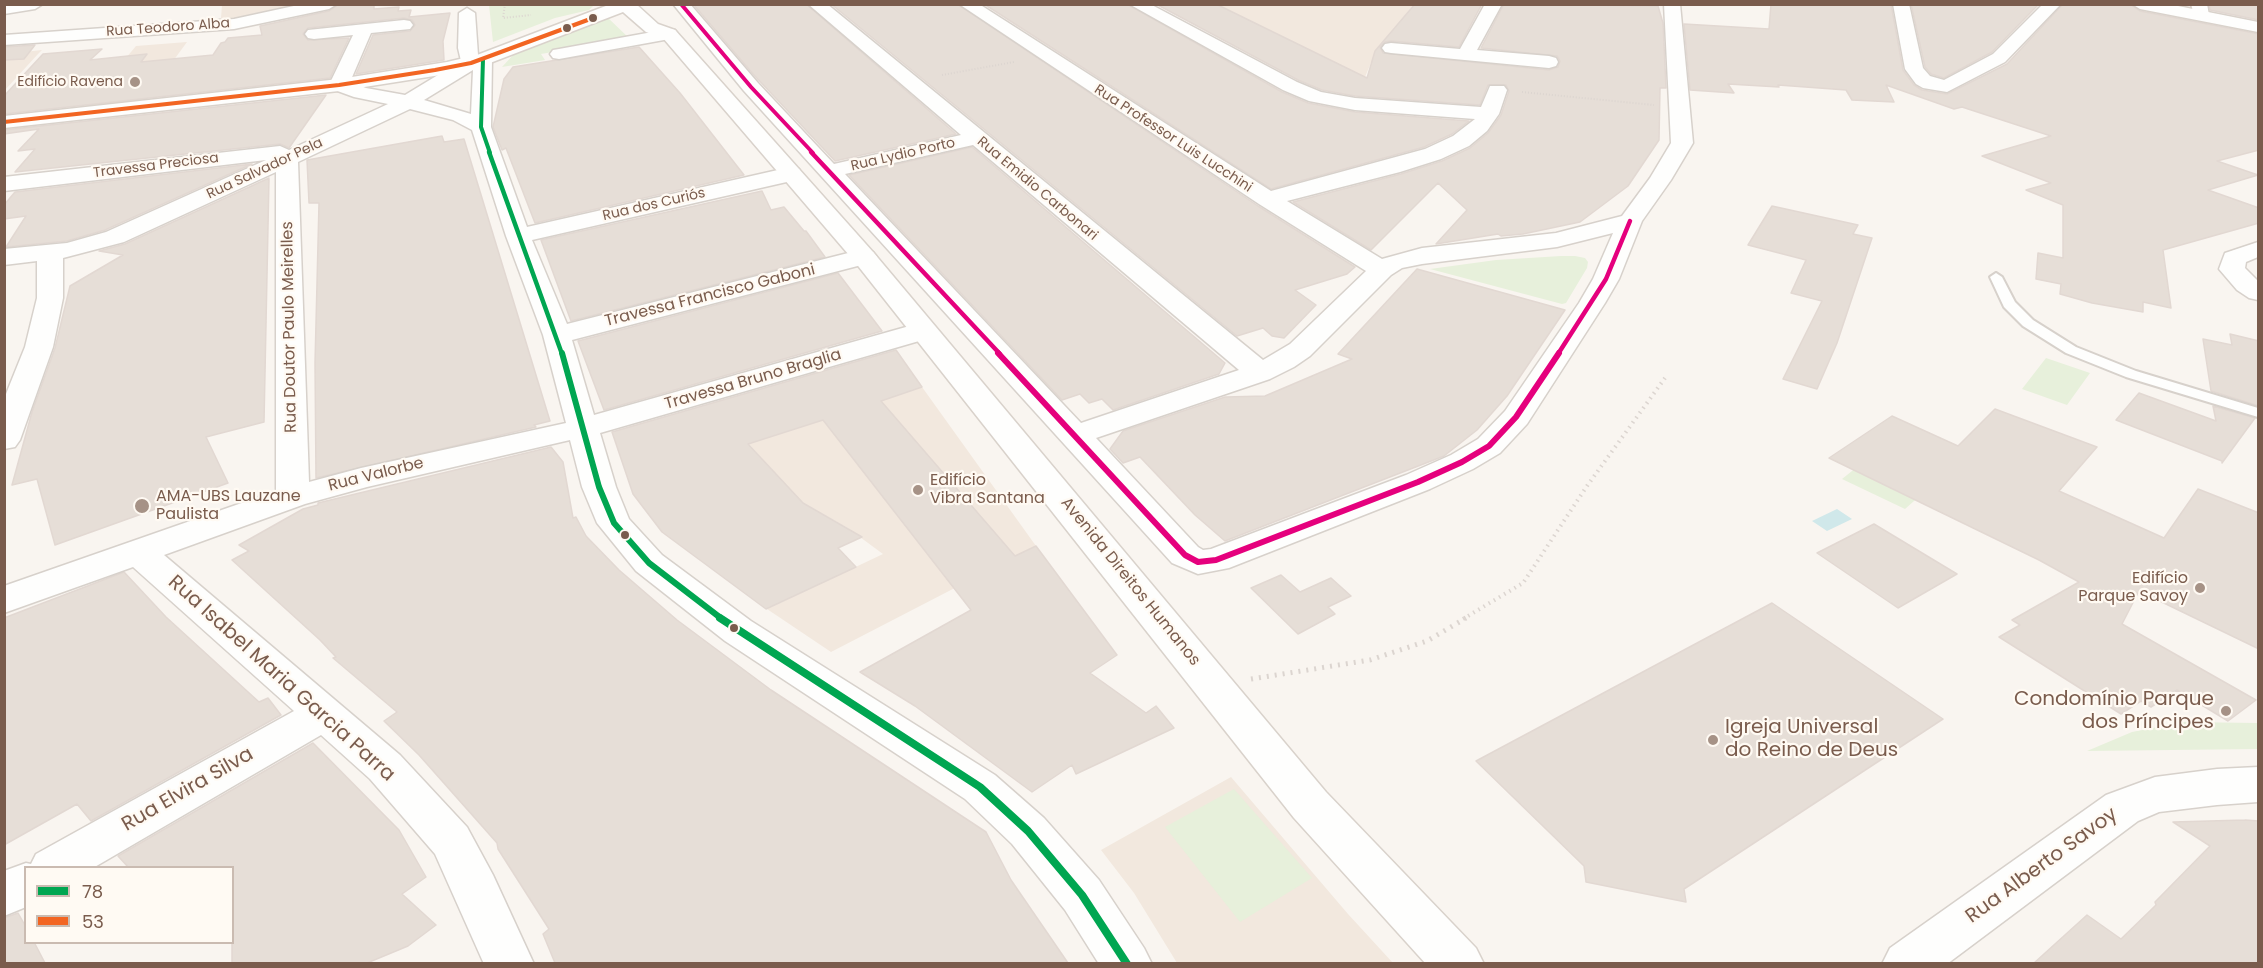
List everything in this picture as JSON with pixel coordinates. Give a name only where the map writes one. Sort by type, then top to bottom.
[{"type":"street","points":[[4,9],[35,4]]},
{"type":"street","points":[[202,26],[207,4]]},
{"type":"street","name":"Rua Teodoro Alba","points":[[4,40],[252,21],[329,4]]},
{"type":"street","name":"Rua Emidio Carbonari","points":[[816,4],[1260,373]]},
{"type":"street","name":"Rua Professor Luis Lucchini","points":[[966,4],[1267,199],[1382,270]]},
{"type":"street","points":[[1137,4],[1290,86],[1316,97],[1355,104],[1489,114]]},
{"type":"street","points":[[1465,55],[1494,4]]},
{"type":"street","points":[[559,54],[669,21],[752,87],[1185,555],[1198,562],[1226,557],[1418,482],[1462,462],[1489,446],[1516,417],[1592,303],[1606,279],[1630,221],[1660,180],[1682,143],[1672,4]]},
{"type":"street","points":[[1901,4],[1914,69],[1923,80],[1937,86],[1947,86],[1990,64],[2053,4]]},
{"type":"street","points":[[2140,4],[2200,10],[2259,27]]},
{"type":"street","points":[[4,122],[339,85],[477,61],[626,5]]},
{"type":"street","name":"Avenida Direitos Humanos","points":[[626,5],[652,28],[669,21],[791,174],[864,257],[1025,452],[1310,805],[1459,963]]},
{"type":"street","points":[[467,13],[467,48],[477,61],[481,127],[518,236],[556,335],[599,487],[614,523],[649,563],[738,631],[980,787],[1028,831],[1082,895],[1128,963]]},
{"type":"street","points":[[314,34],[404,25]]},
{"type":"street","points":[[339,85],[364,30]]},
{"type":"street","points":[[1391,48],[1549,62]]},
{"type":"street","name":"Rua Salvador Pela","points":[[4,257],[50,253],[91,244],[152,222],[408,102],[477,61]]},
{"type":"street","points":[[339,85],[361,93],[408,102],[460,116],[481,127]]},
{"type":"street","points":[[1267,199],[1433,154],[1461,141],[1480,127],[1489,114],[1497,90]]},
{"type":"street","name":"Rua Lydio Porto","points":[[831,171],[975,138]]},
{"type":"street","name":"Travessa Preciosa","points":[[4,184],[298,153]]},
{"type":"street","name":"Rua Doutor Paulo Meirelles","points":[[294,497],[298,153]]},
{"type":"street","name":"Rua dos Curiós","points":[[518,236],[791,174]]},
{"type":"street","points":[[1075,435],[1260,373],[1300,350],[1382,270],[1393,263],[1422,256],[1539,244],[1630,221]]},
{"type":"street","points":[[2259,249],[2234,258],[2232,269],[2246,284],[2259,292]]},
{"type":"street","points":[[4,440],[39,347],[50,298],[50,253]]},
{"type":"street","name":"Travessa Francisco Gaboni","points":[[556,335],[864,257]]},
{"type":"street","name":"Travessa Bruno Braglia","points":[[583,428],[923,331]]},
{"type":"street","name":"Rua Valorbe","points":[[4,600],[294,497],[427,462],[583,428]]},
{"type":"street","name":"Rua Isabel Maria Garcia Parra","points":[[138,552],[385,767],[451,841],[500,962]]},
{"type":"street","name":"Rua Elvira Silva","points":[[54,866],[325,713]]},
{"type":"street","name":"Rua Alberto Savoy","points":[[1907,963],[2122,808],[2155,795],[2217,787],[2259,785]]},
{"type":"street","points":[[4,895],[24,884]]},
{"type":"lane","points":[[1996,277],[2009,304],[2028,323],[2071,350],[2131,374],[2259,413]]},
{"type":"path","points":[[909,82],[1046,57]]},
{"type":"path","points":[[1497,90],[1681,108]]},
{"type":"path","points":[[1212,684],[1370,660],[1427,641],[1522,584],[1587,486],[1665,378]]},
{"type":"shaded area","points":[[222,5],[306,5],[227,20],[221,18]]},
{"type":"shaded area","points":[[1217,5],[1413,5],[1373,58],[1365,77]]},
{"type":"shaded area","points":[[187,42],[143,102],[83,109],[136,46]]},
{"type":"shaded area","points":[[42,50],[38,54],[5,90],[5,54]]},
{"type":"shaded area","points":[[922,387],[1036,546],[831,652],[767,609],[883,554],[849,529],[800,501],[748,443]]},
{"type":"shaded area","points":[[1231,777],[1393,963],[1177,963],[1134,893],[1101,850]]},
{"type":"green space","points":[[595,4],[589,10],[555,18],[493,42],[489,5]]},
{"type":"green space","points":[[606,16],[630,39],[541,54],[545,60],[502,67],[514,54]]},
{"type":"green space","points":[[1561,256],[1585,258],[1588,262],[1587,268],[1566,303],[1562,304],[1430,269],[1496,260]]},
{"type":"green space","points":[[2046,358],[2090,373],[2067,405],[2022,389]]},
{"type":"green space","points":[[1907,427],[1967,454],[1905,509],[1842,479]]},
{"type":"green space","points":[[2183,722],[2258,723],[2258,749],[2087,751],[2132,732]]},
{"type":"green space","points":[[1234,789],[1312,878],[1240,922],[1165,827]]},
{"type":"water","points":[[1837,509],[1852,519],[1827,531],[1812,521]]},
{"type":"building","points":[[339,4],[374,4],[374,9],[399,7],[398,11],[411,10],[409,17],[450,13],[443,41],[444,60],[356,74],[373,35],[410,31],[415,25],[412,20],[404,18],[308,28],[303,34],[308,40],[349,38],[330,78],[4,114],[4,96],[43,54],[102,49],[90,60],[147,54],[141,62],[213,55],[221,43],[228,38],[262,35],[260,26],[329,11]]},
{"type":"building","points":[[693,4],[806,4],[956,134],[835,161],[753,74]]},
{"type":"building","points":[[831,4],[957,4],[1258,206],[1355,267],[1347,274],[1295,290],[1316,305],[1284,338],[1272,336],[1263,328],[1237,336]]},
{"type":"building","points":[[984,4],[1127,4],[1282,92],[1308,103],[1355,112],[1469,121],[1452,134],[1424,147],[1271,189]]},
{"type":"building","points":[[1156,4],[1216,4],[1367,78],[1375,51],[1415,4],[1482,4],[1459,47],[1391,41],[1385,42],[1380,47],[1383,53],[1549,70],[1558,67],[1560,61],[1557,56],[1481,48],[1504,4],[1658,6],[1663,23],[1666,88],[1660,88],[1659,140],[1628,186],[1580,222],[1523,234],[1501,236],[1498,234],[1436,244],[1467,210],[1438,183],[1371,250],[1293,202],[1401,174],[1442,161],[1470,148],[1488,133],[1501,115],[1509,91],[1506,85],[1488,85],[1480,105],[1355,96],[1322,90],[1298,80]]},
{"type":"building","points":[[1771,4],[1891,4],[1903,70],[1914,85],[1922,90],[1947,94],[2007,64],[2063,4],[2130,4],[2140,11],[2259,34],[2259,150],[2217,161],[2258,175],[2208,190],[2259,208],[2259,223],[2163,250],[2171,308],[2143,302],[2143,312],[2092,303],[2060,294],[2061,284],[2036,279],[2038,253],[2063,258],[2063,205],[2026,190],[2051,183],[1982,156],[2051,136],[1962,107],[1954,109],[1886,85],[1894,102],[1852,100],[1846,90],[1778,85],[1779,87],[1728,84],[1734,93],[1690,90],[1684,24],[1769,29]]},
{"type":"building","points":[[1911,4],[2039,4],[1992,52],[1944,78],[1931,74],[1925,67]]},
{"type":"building","points":[[2209,4],[2259,4],[2259,20],[2210,10]]},
{"type":"building","points":[[35,45],[24,59],[4,60],[4,47]]},
{"type":"building","points":[[639,47],[680,93],[744,175],[535,223],[506,148],[502,150],[493,127],[504,79],[513,67]]},
{"type":"building","points":[[326,95],[289,148],[280,144],[15,172],[35,149],[18,151],[39,129],[4,134],[4,130]]},
{"type":"building","points":[[442,136],[444,142],[464,139],[550,421],[534,425],[536,427],[316,478],[315,363],[319,203],[309,203],[307,160]]},
{"type":"building","points":[[972,147],[1225,363],[1219,374],[1113,410],[1102,399],[1089,403],[1080,394],[1062,400],[849,175]]},
{"type":"building","points":[[252,164],[105,230],[67,241],[6,247],[26,216],[4,219],[4,205],[15,192]]},
{"type":"building","points":[[269,178],[264,422],[206,437],[228,483],[55,545],[37,479],[12,485],[32,412],[55,348],[70,286],[123,255],[99,251],[125,244]]},
{"type":"building","points":[[762,191],[771,210],[784,207],[825,257],[571,321],[541,240]]},
{"type":"building","points":[[1772,206],[1858,225],[1853,234],[1872,238],[1837,343],[1817,389],[1783,379],[1822,301],[1791,293],[1806,260],[1748,245]]},
{"type":"building","points":[[1417,269],[1565,310],[1507,396],[1477,430],[1444,456],[1225,541],[1195,515],[1140,457],[1123,463],[1110,449],[1123,431],[1225,397],[1265,396],[1352,359],[1338,354]]},
{"type":"building","points":[[838,273],[882,331],[604,410],[578,341]]},
{"type":"building","points":[[2230,334],[2259,341],[2259,406],[2211,391],[2203,339],[2232,345]]},
{"type":"building","points":[[896,350],[922,387],[881,401],[1015,556],[1036,546],[1117,655],[1090,673],[1146,713],[1156,706],[1174,728],[1076,774],[1072,765],[1032,792],[915,706],[860,672],[971,610],[823,420],[748,444],[803,503],[862,537],[838,548],[856,567],[766,609],[662,532],[633,494],[612,432]]},
{"type":"building","points":[[2139,393],[2216,421],[2213,406],[2255,418],[2222,463],[2222,461],[2116,420]]},
{"type":"building","points":[[1995,409],[2097,447],[2059,491],[2164,538],[2198,489],[2259,513],[2259,649],[2139,591],[2122,624],[2256,700],[2228,721],[2177,690],[2151,707],[2141,701],[2121,714],[1999,637],[2020,625],[2012,620],[2079,582],[2039,560],[1829,458],[1892,416],[1958,446]]},
{"type":"building","points":[[551,447],[563,462],[573,518],[576,517],[586,536],[619,570],[677,620],[771,690],[986,832],[1011,880],[1068,963],[555,963],[543,934],[549,929],[498,849],[497,843],[419,755],[384,721],[397,712],[333,658],[336,657],[320,640],[232,560],[249,551],[239,545],[318,503]]},
{"type":"building","points":[[1874,524],[1957,574],[1898,608],[1817,553]]},
{"type":"building","points":[[124,572],[166,617],[259,702],[268,698],[281,715],[91,821],[77,804],[4,845],[4,618]]},
{"type":"building","points":[[1281,575],[1300,592],[1331,578],[1351,596],[1328,607],[1335,614],[1298,634],[1251,588]]},
{"type":"building","name":"Igreja Universal do Reino de Deus","points":[[1772,603],[1943,719],[1684,889],[1686,902],[1586,882],[1584,866],[1476,761]]},
{"type":"building","points":[[313,743],[399,830],[426,877],[402,894],[436,925],[408,946],[367,963],[232,963],[234,866],[127,866],[118,856]]},
{"type":"building","points":[[2259,821],[2259,963],[2034,963],[2087,915],[2121,939],[2156,905],[2155,902],[2210,846],[2173,822]]},
{"type":"building","points":[[18,913],[24,924],[24,944],[35,944],[45,963],[4,963],[4,918]]},
{"type":"transit line","points":[[681,4],[751,87],[1185,555],[1198,562],[1216,560],[1418,482],[1462,462],[1489,446],[1516,417],[1592,303],[1606,279],[1630,221]]},
{"type":"transit line","name":"53","points":[[4,122],[339,85],[435,70],[471,63],[593,18]]},
{"type":"transit line","name":"78","points":[[483,59],[481,127],[518,236],[557,335],[599,487],[614,523],[649,563],[738,631],[980,787],[1028,831],[1082,895],[1127,964]]},
{"type":"place","name":"Edifício Ravena","points":[[135,82]]},
{"type":"place","name":"Edifício Vibra Santana","points":[[918,490]]},
{"type":"place","name":"AMA-UBS Lauzane Paulista","points":[[142,506]]},
{"type":"place","name":"Edifício Parque Savoy","points":[[2200,588]]},
{"type":"place","name":"Condomínio Parque dos Príncipes","points":[[2226,711]]},
{"type":"place","name":"Igreja Universal do Reino de Deus","points":[[1713,740]]}]
